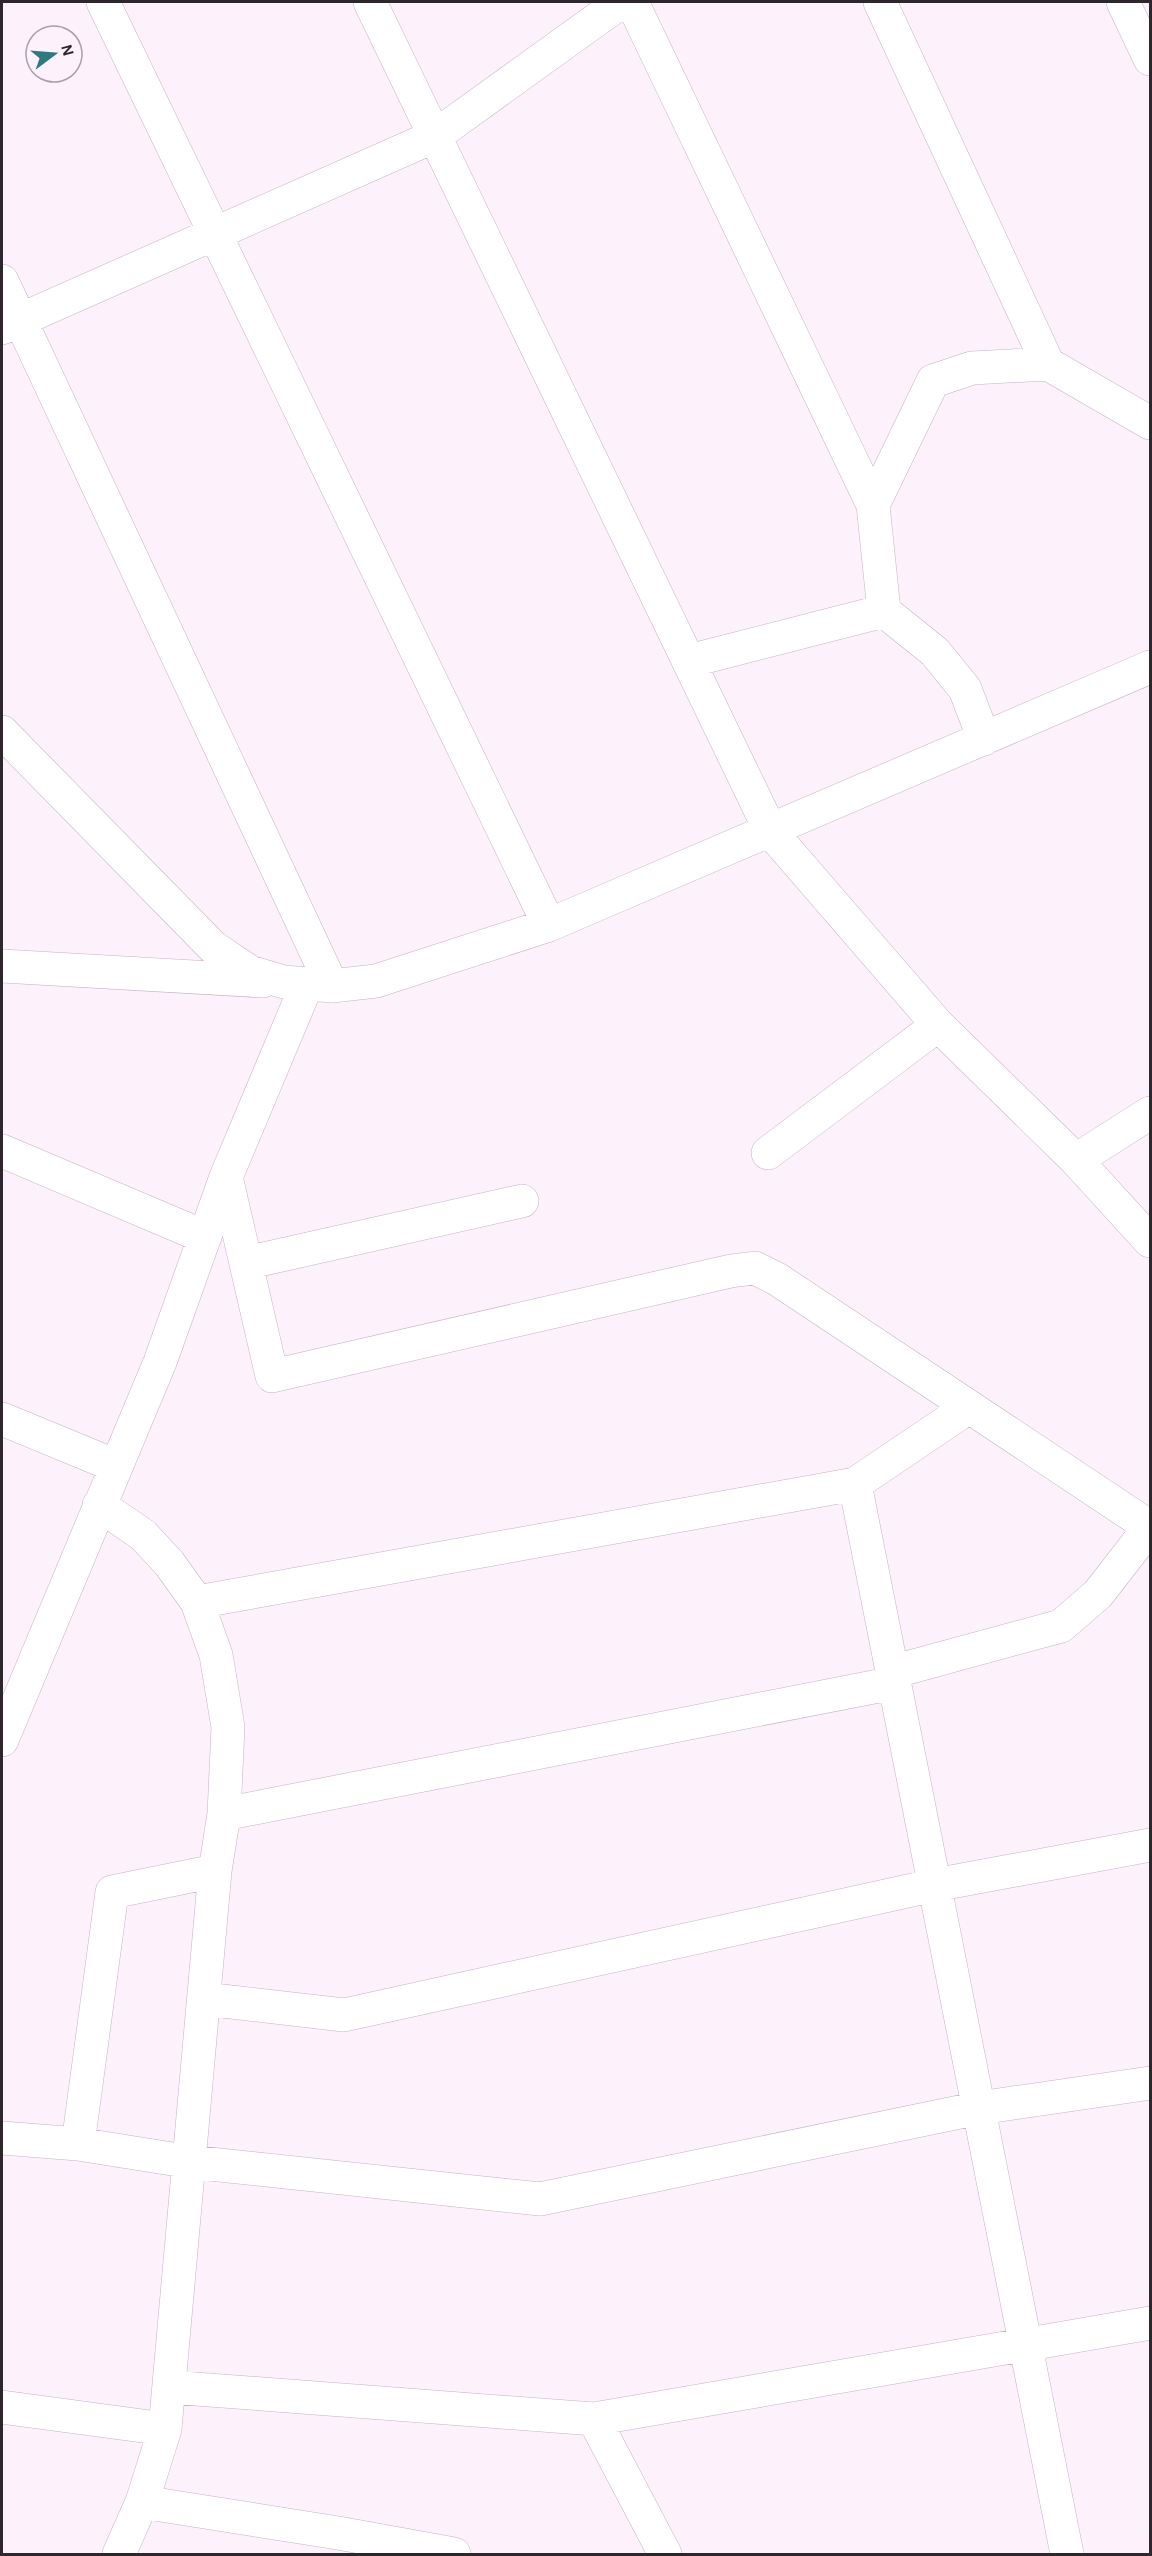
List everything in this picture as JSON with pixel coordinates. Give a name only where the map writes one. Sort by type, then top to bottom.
[{"type":"street","points":[[103,2],[549,925]]},
{"type":"street","points":[[370,2],[771,832],[938,1025],[1076,1160],[1150,1241]]},
{"type":"street","points":[[11,324],[435,136],[621,2]]},
{"type":"street","points":[[632,2],[873,505],[884,611],[935,652],[965,689],[984,739]]},
{"type":"street","points":[[880,2],[1048,364]]},
{"type":"street","points":[[1123,2],[1150,59]]},
{"type":"street","points":[[2,281],[11,324],[308,984],[226,1177],[160,1362],[99,1505],[11,1689],[2,1740]]},
{"type":"street","points":[[873,505],[933,381],[972,368],[1048,364],[1150,423]]},
{"type":"street","points":[[689,661],[884,611]]},
{"type":"street","points":[[2,966],[308,984],[376,981],[549,925],[771,832],[1150,667]]},
{"type":"street","points":[[2,732],[213,947],[250,972],[308,984]]},
{"type":"street","points":[[768,1153],[938,1025]]},
{"type":"street","points":[[1076,1160],[1150,1113]]},
{"type":"street","points":[[2,1151],[205,1237]]},
{"type":"street","points":[[224,1814],[893,1677],[1061,1626],[1098,1594],[1150,1527],[777,1279],[755,1268],[731,1271],[272,1376],[226,1177]]},
{"type":"street","points":[[246,1263],[522,1201]]},
{"type":"street","points":[[197,1602],[855,1484],[969,1407]]},
{"type":"street","points":[[2,1419],[116,1466]]},
{"type":"street","points":[[855,1484],[1067,2554],[1062,2554]]},
{"type":"street","points":[[99,1505],[143,1535],[169,1563],[197,1602],[216,1654],[228,1727],[224,1814],[215,1871],[191,2162],[165,2429],[142,2502],[119,2554]]},
{"type":"street","points":[[205,1999],[344,2015],[934,1885],[1150,1845]]},
{"type":"street","points":[[78,2144],[112,1892],[215,1871]]},
{"type":"street","points":[[2,2138],[78,2144],[191,2162],[540,2199],[979,2108],[1150,2083]]},
{"type":"street","points":[[169,2387],[594,2419],[1150,2323]]},
{"type":"street","points":[[2,2406],[165,2429]]},
{"type":"street","points":[[594,2419],[665,2554]]},
{"type":"street","points":[[142,2502],[454,2554]]}]
